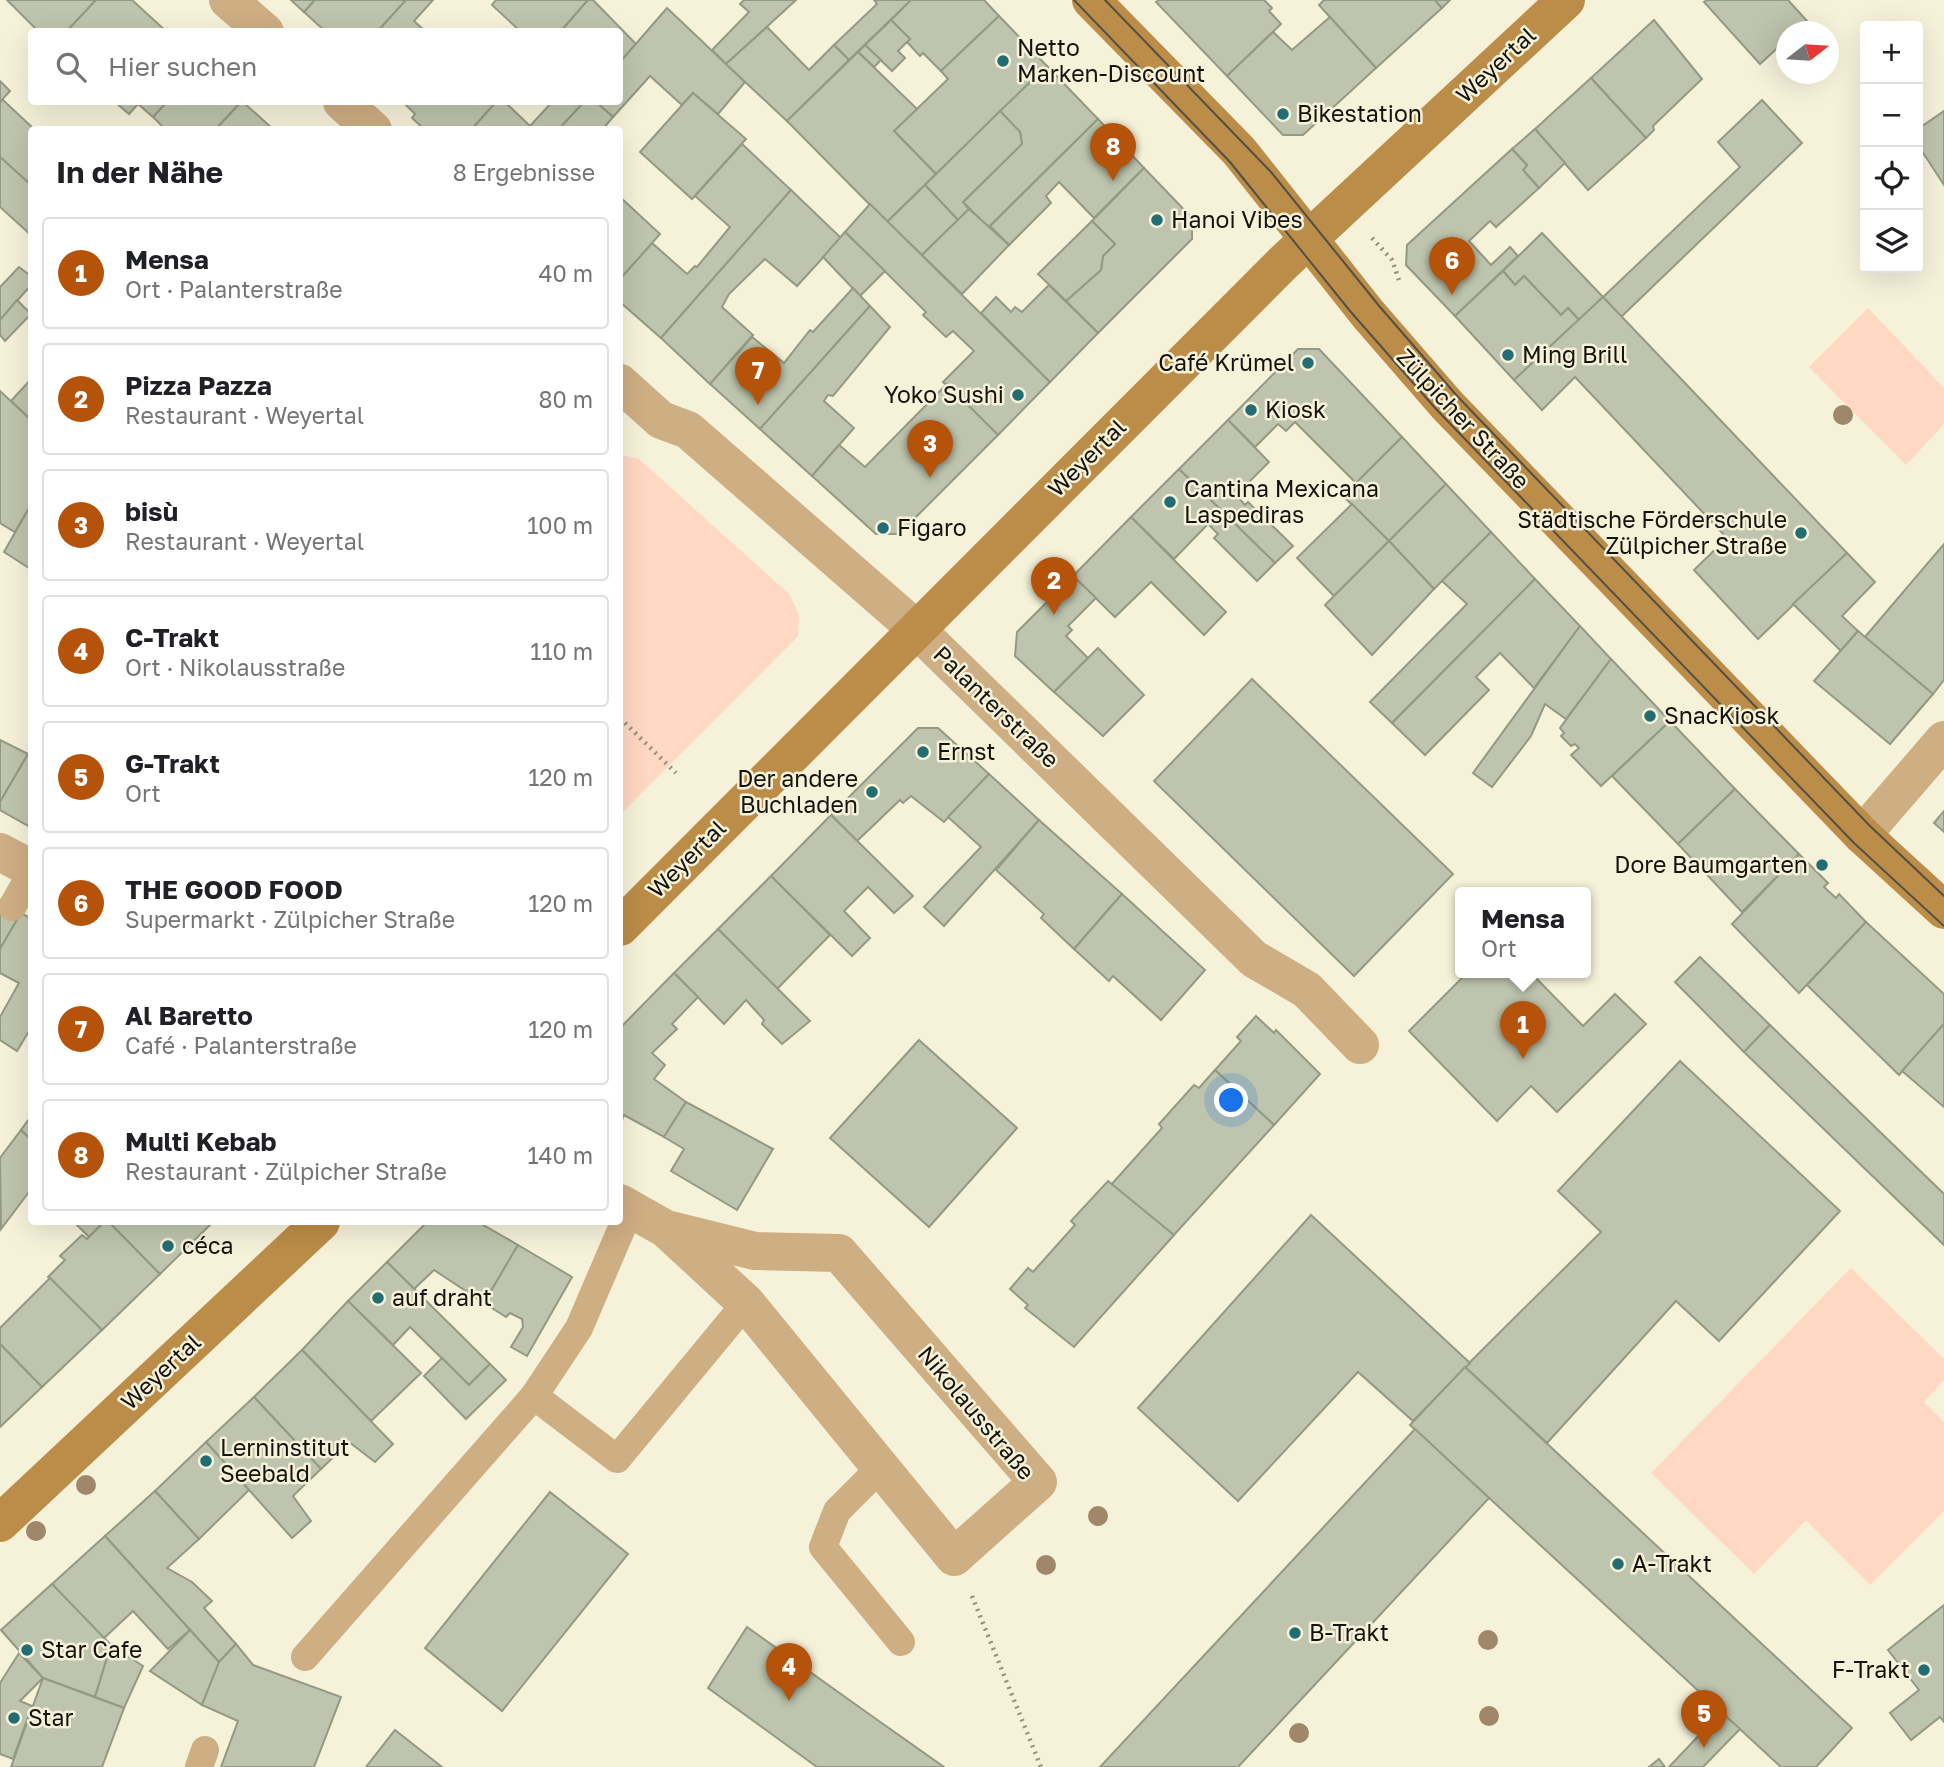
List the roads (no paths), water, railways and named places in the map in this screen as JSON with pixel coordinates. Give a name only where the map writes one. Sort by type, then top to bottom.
[{"type":"street","points":[[228,0],[260,28]]},
{"type":"street","name":"Zülpicher Straße","points":[[1091,0],[1239,151],[1368,314],[1447,405],[1862,835],[1944,911]]},
{"type":"street","name":"Weyertal","points":[[623,924],[915,628],[1308,239],[1566,0]]},
{"type":"street","points":[[345,105],[369,126]]},
{"type":"street","name":"Palanterstraße","points":[[623,386],[662,420],[688,429],[915,628],[1254,959],[1307,990],[1360,1045]]},
{"type":"street","points":[[1862,835],[1944,740]]},
{"type":"street","points":[[0,852],[28,869]]},
{"type":"street","name":"Nikolausstraße","points":[[625,1206],[666,1229],[746,1303],[954,1557],[1038,1482],[839,1253],[755,1251],[666,1229]]},
{"type":"street","name":"Weyertal","points":[[0,1523],[318,1225]]},
{"type":"lane","points":[[12,908],[28,878]]},
{"type":"lane","points":[[305,1657],[534,1395],[579,1328],[618,1225]]},
{"type":"lane","points":[[534,1395],[617,1459],[746,1303]]},
{"type":"lane","points":[[881,1467],[837,1511],[823,1547],[901,1642]]},
{"type":"tram line","points":[[1074,0],[1230,162],[1350,311],[1436,409],[1854,843],[1944,926]]},
{"type":"tram line","points":[[1105,0],[1271,172],[1380,307],[1458,397],[1870,826],[1944,896]]},
{"type":"place","name":"Netto Marken-Discount","points":[[1003,61]]},
{"type":"place","name":"Bikestation","points":[[1283,114]]},
{"type":"place","name":"Multi Kebab","points":[[1113,181]]},
{"type":"place","name":"Hanoi Vibes","points":[[1157,220]]},
{"type":"place","name":"THE GOOD FOOD","points":[[1452,295]]},
{"type":"place","name":"Ming Brill","points":[[1508,355]]},
{"type":"place","name":"Café Krümel","points":[[1308,363]]},
{"type":"place","name":"Yoko Sushi","points":[[1018,395]]},
{"type":"place","name":"Al Baretto","points":[[758,405]]},
{"type":"place","name":"Kiosk","points":[[1251,410]]},
{"type":"place","name":"bisù","points":[[930,478]]},
{"type":"place","name":"Cantina Mexicana Laspediras","points":[[1170,502]]},
{"type":"place","name":"Figaro","points":[[883,528]]},
{"type":"place","name":"Städtische Förderschule Zülpicher Straße","points":[[1801,533]]},
{"type":"place","name":"Pizza Pazza","points":[[1054,615]]},
{"type":"place","name":"SnacKiosk","points":[[1650,716]]},
{"type":"place","name":"Ernst","points":[[923,752]]},
{"type":"place","name":"Der andere Buchladen","points":[[872,792]]},
{"type":"place","name":"Dore Baumgarten","points":[[1822,865]]},
{"type":"place","name":"Mensa","points":[[1523,1059]]},
{"type":"place","name":"céca","points":[[168,1246]]},
{"type":"place","name":"auf draht","points":[[378,1298]]},
{"type":"place","name":"Lerninstitut Seebald","points":[[206,1461]]},
{"type":"place","name":"A-Trakt","points":[[1618,1564]]},
{"type":"place","name":"B-Trakt","points":[[1295,1633]]},
{"type":"place","name":"Star Cafe","points":[[27,1650]]},
{"type":"place","name":"F-Trakt","points":[[1924,1670]]},
{"type":"place","name":"C-Trakt","points":[[789,1701]]},
{"type":"place","name":"Star","points":[[14,1718]]},
{"type":"place","name":"G-Trakt","points":[[1704,1748]]}]
